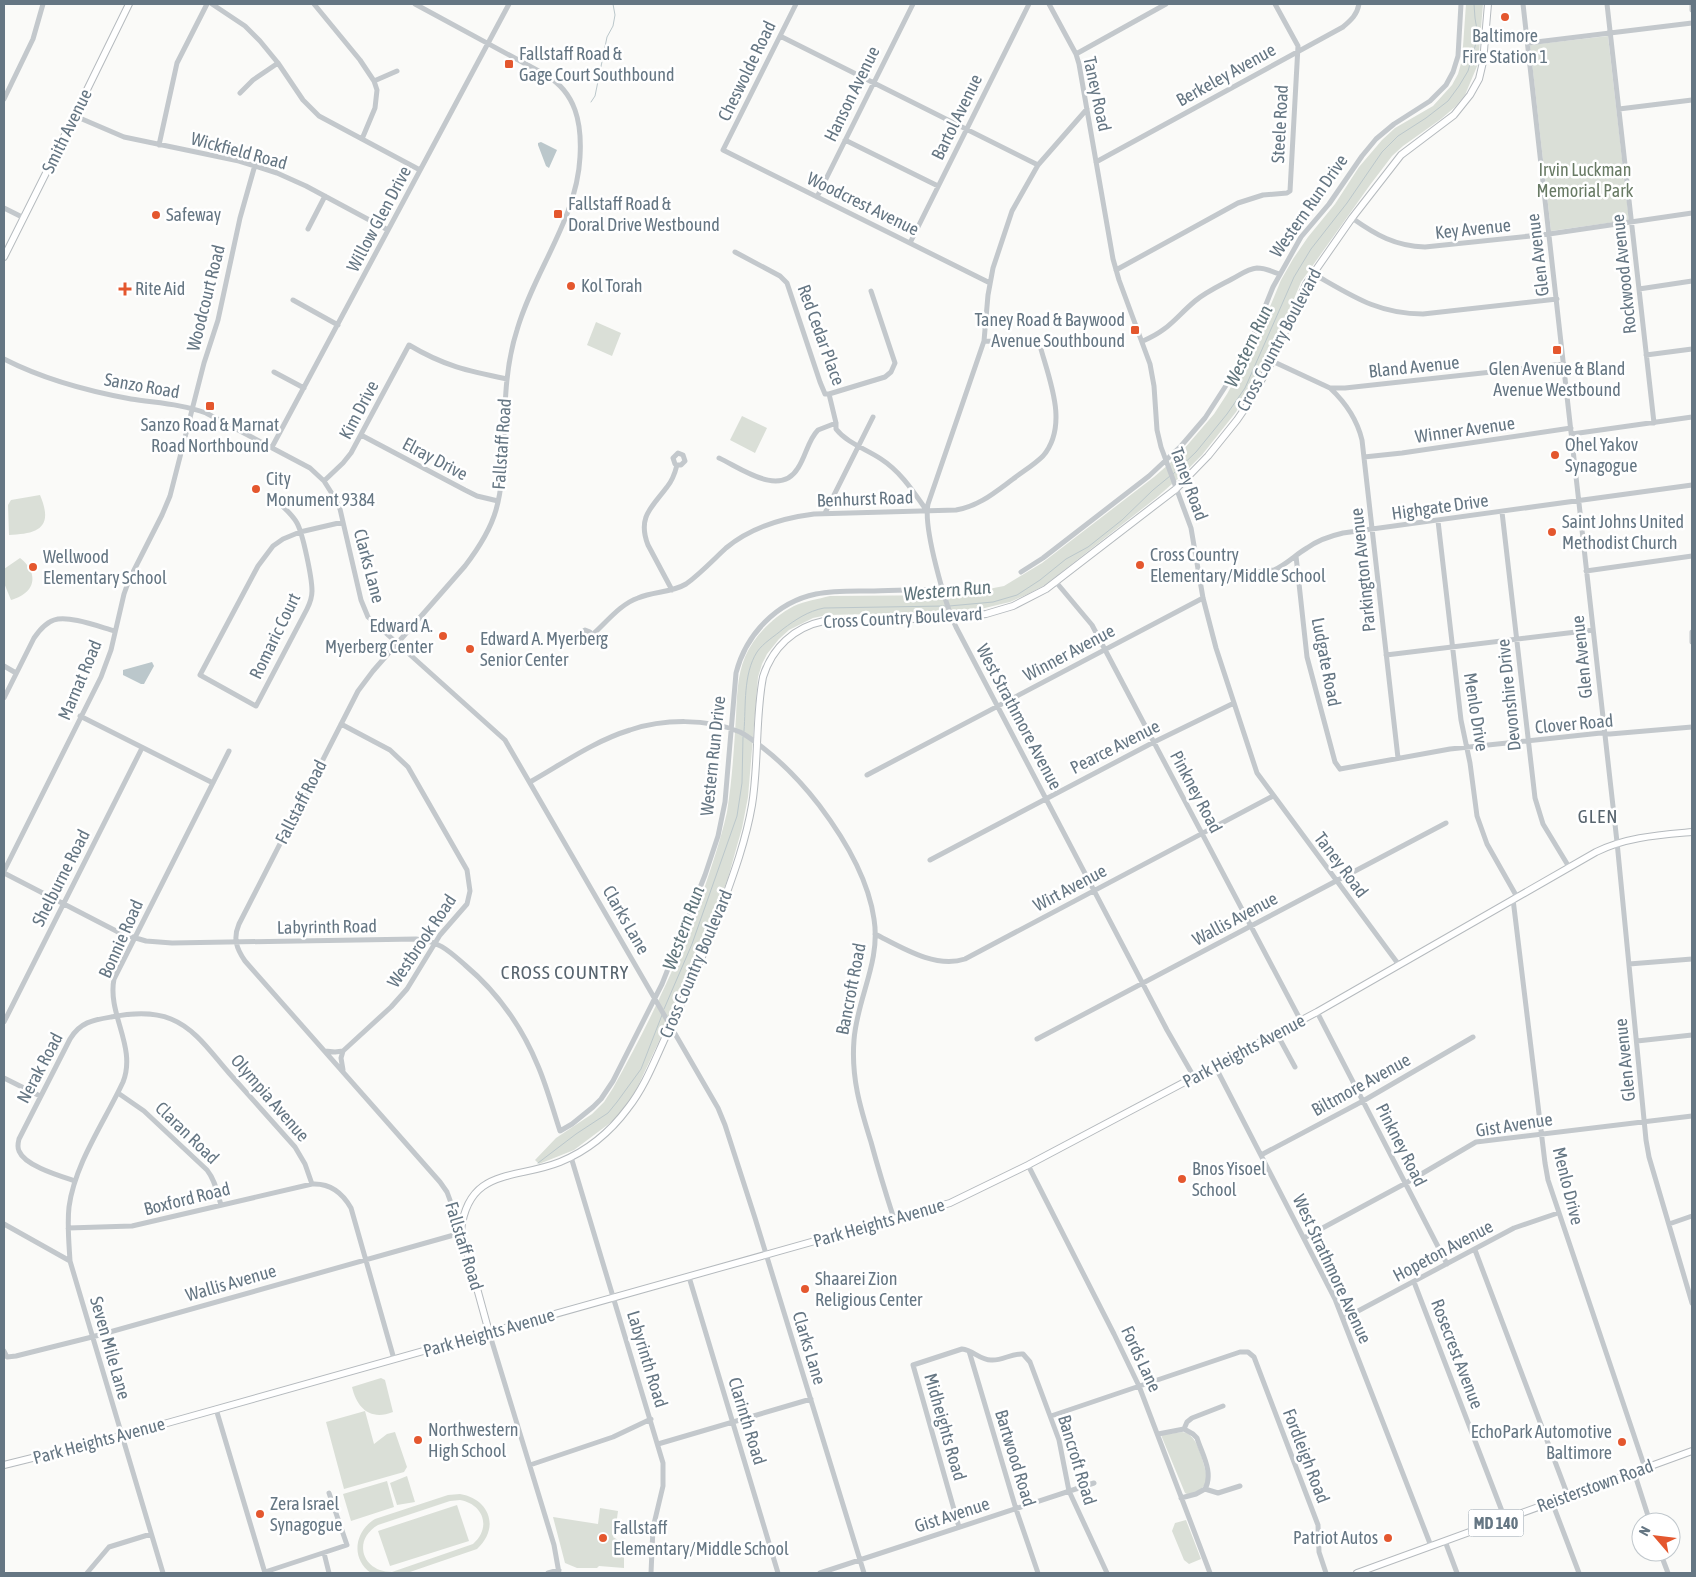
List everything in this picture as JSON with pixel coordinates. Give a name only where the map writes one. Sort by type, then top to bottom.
[{"type":"main road","name":"Smith Avenue","points":[[4,257],[129,4]]},
{"type":"main road","name":"Cross Country Boulevard","points":[[461,1232],[463,1218],[476,1191],[496,1179],[547,1167],[571,1157],[608,1130],[629,1107],[642,1085],[702,960],[742,846],[754,785],[761,692],[765,670],[779,647],[796,632],[816,622],[976,616],[1006,608],[1029,599],[1056,582],[1176,489],[1208,456],[1237,420],[1259,386],[1272,361],[1300,296],[1312,274],[1352,218],[1401,155],[1454,115],[1470,95],[1479,78],[1483,62],[1488,4]]},
{"type":"main road","name":"Park Heights Avenue","points":[[4,1465],[121,1436],[950,1203],[1028,1165],[1301,1021],[1596,852],[1617,842],[1640,837],[1692,832]]},
{"type":"main road","name":"Fallstaff Road","points":[[461,1232],[489,1332]]},
{"type":"main road","name":"Reisterstown Road","points":[[1360,1573],[1692,1451]]},
{"type":"street","points":[[4,98],[33,39],[43,4]]},
{"type":"street","points":[[159,144],[177,64],[207,4]]},
{"type":"street","points":[[212,4],[245,26],[268,49],[310,108],[329,122],[420,170]]},
{"type":"street","points":[[314,4],[360,60],[374,81],[377,90],[375,108],[362,139]]},
{"type":"street","name":"Fallstaff Road","points":[[415,4],[546,75],[560,86],[575,107],[579,121],[580,158],[575,190],[565,218],[522,313],[514,340],[507,379],[503,471],[498,501],[490,527],[476,552],[366,680],[341,724],[239,924],[236,943],[237,949],[245,961],[443,1186],[450,1198],[461,1232]]},
{"type":"street","name":"Willow Glen Drive","points":[[272,447],[509,4]]},
{"type":"street","name":"Cheswolde Road","points":[[723,150],[796,4]]},
{"type":"street","name":"Hanson Avenue","points":[[817,197],[913,4]]},
{"type":"street","name":"Bartol Avenue","points":[[910,243],[1029,4]]},
{"type":"street","name":"Taney Road","points":[[1049,4],[1076,54],[1082,74],[1116,270],[1143,341],[1153,376],[1157,430],[1165,462],[1190,528],[1203,598],[1216,648],[1257,773],[1399,965]]},
{"type":"street","points":[[1076,54],[1166,4]]},
{"type":"street","name":"Steele Road","points":[[1116,270],[1238,203],[1263,195],[1289,192],[1298,46],[1275,4]]},
{"type":"street","name":"Berkeley Avenue","points":[[1096,162],[1298,52],[1349,22],[1356,13],[1359,4]]},
{"type":"street","name":"Western Run Drive","points":[[1021,572],[1149,476],[1165,462],[1205,418],[1232,378],[1252,339],[1279,274],[1301,237],[1329,204],[1369,147],[1394,124],[1430,101],[1446,85],[1458,56],[1461,4]]},
{"type":"street","name":"Glen Avenue","points":[[1523,4],[1580,501],[1649,1157],[1692,1303]]},
{"type":"street","name":"Rockwood Avenue","points":[[1606,4],[1654,422]]},
{"type":"street","points":[[1692,4],[1692,10]]},
{"type":"street","points":[[1528,43],[1692,23]]},
{"type":"street","points":[[780,36],[1038,165]]},
{"type":"street","points":[[240,92],[253,80],[278,63]]},
{"type":"street","points":[[374,81],[397,71]]},
{"type":"street","points":[[1619,108],[1692,100]]},
{"type":"street","name":"West Strathmore Avenue","points":[[1087,108],[1038,165],[1012,211],[1000,243],[990,283],[984,341],[927,511],[927,522],[951,618],[1143,984],[1194,1077]]},
{"type":"street","name":"Wickfield Road","points":[[75,116],[110,132],[255,165],[291,179],[388,230]]},
{"type":"street","points":[[845,140],[938,186]]},
{"type":"street","name":"Woodcrest Avenue","points":[[723,150],[990,283]]},
{"type":"street","name":"Woodcourt Road","points":[[193,408],[204,363],[218,320],[240,218],[255,165]]},
{"type":"street","points":[[308,229],[325,196]]},
{"type":"street","points":[[4,208],[24,218]]},
{"type":"street","name":"Key Avenue","points":[[1352,218],[1378,236],[1400,244],[1434,247],[1549,234],[1692,213]]},
{"type":"street","name":"Red Cedar Place","points":[[735,252],[785,280],[789,287],[824,394],[829,394],[836,429],[840,434],[898,472],[927,511]]},
{"type":"street","points":[[1143,341],[1156,336],[1171,325],[1188,307],[1207,293],[1245,272],[1254,269],[1264,269],[1279,274]]},
{"type":"street","points":[[1312,274],[1371,305],[1392,312],[1423,314],[1557,299]]},
{"type":"street","points":[[1639,289],[1692,281]]},
{"type":"street","points":[[829,394],[885,377],[891,372],[895,363],[871,291]]},
{"type":"street","points":[[293,300],[338,325]]},
{"type":"street","name":"Benhurst Road","points":[[591,636],[632,600],[672,590],[686,583],[743,536],[785,519],[825,513],[956,510],[980,503],[1036,461],[1046,451],[1055,430],[1057,414],[1040,342],[984,341]]},
{"type":"street","name":"Kim Drive","points":[[324,481],[347,458],[409,345],[453,367],[507,379]]},
{"type":"street","points":[[1646,355],[1692,349]]},
{"type":"street","name":"Sanzo Road","points":[[4,359],[47,378],[92,391],[134,400],[193,408],[217,418],[272,447]]},
{"type":"street","name":"Bland Avenue","points":[[1272,361],[1330,388],[1346,388],[1564,364]]},
{"type":"street","points":[[274,372],[304,388]]},
{"type":"street","name":"Parkington Avenue","points":[[1330,388],[1341,399],[1355,420],[1360,433],[1398,758]]},
{"type":"street","name":"Marnat Road","points":[[4,872],[107,663],[129,580],[168,501],[193,408]]},
{"type":"street","points":[[825,513],[873,417]]},
{"type":"street","name":"Winner Avenue","points":[[1364,457],[1692,417]]},
{"type":"street","points":[[719,458],[760,479],[772,482],[781,481],[795,472],[818,430],[836,423]]},
{"type":"street","name":"Elray Drive","points":[[361,435],[477,496],[498,501]]},
{"type":"street","name":"Clarks Lane","points":[[272,447],[310,468],[324,481],[336,500],[365,610],[372,622],[499,734],[511,748],[722,1116],[767,1255],[864,1573]]},
{"type":"street","points":[[672,590],[646,538],[644,525],[651,506],[671,481],[678,465]]},
{"type":"street","name":"Highgate Drive","points":[[1200,579],[1269,571],[1284,566],[1312,544],[1332,536],[1692,486]]},
{"type":"street","name":"Romaric Court","points":[[270,495],[293,517],[298,525],[300,532],[311,576],[312,591],[310,603],[256,706],[200,675],[262,559],[278,542],[300,532]]},
{"type":"street","name":"Devonshire Drive","points":[[1502,512],[1534,790],[1539,815],[1569,867]]},
{"type":"street","name":"Menlo Drive","points":[[1438,521],[1460,720],[1479,825],[1486,844],[1515,898],[1546,1172],[1558,1213],[1645,1468]]},
{"type":"street","points":[[300,532],[343,522]]},
{"type":"street","name":"Ludgate Road","points":[[1296,556],[1309,667],[1339,772]]},
{"type":"street","points":[[1586,571],[1692,556]]},
{"type":"street","name":"Pinkney Road","points":[[1056,582],[1092,625],[1301,1021]]},
{"type":"street","name":"Western Run Drive","points":[[560,1131],[583,1117],[607,1090],[655,998],[705,875],[718,836],[727,787],[734,683],[742,654],[751,637],[785,606],[806,597],[826,593],[943,590]]},
{"type":"street","name":"Winner Avenue","points":[[867,775],[1203,598]]},
{"type":"street","points":[[4,698],[38,632],[54,620],[72,620],[115,631]]},
{"type":"street","points":[[1386,655],[1593,630]]},
{"type":"street","points":[[1692,632],[1692,642]]},
{"type":"street","points":[[4,666],[16,673]]},
{"type":"street","name":"Pearce Avenue","points":[[930,860],[1154,742],[1234,703]]},
{"type":"street","points":[[80,716],[213,783]]},
{"type":"street","name":"Bancroft Road","points":[[530,782],[595,745],[630,730],[651,725],[681,722],[702,724],[739,732],[751,738],[792,772],[840,834],[857,866],[873,909],[875,934],[872,968],[855,1029],[854,1070],[858,1099],[894,1220]]},
{"type":"street","name":"Westbrook Road","points":[[341,724],[390,750],[411,772],[467,870],[470,890],[467,904],[435,943],[415,979],[399,999],[342,1051]]},
{"type":"street","name":"Clover Road","points":[[1339,772],[1398,758],[1466,748],[1600,732],[1692,727]]},
{"type":"street","name":"Shelburne Road","points":[[4,1022],[142,748]]},
{"type":"street","name":"Bonnie Road","points":[[70,1261],[69,1206],[75,1181],[126,1076],[128,1062],[113,997],[114,979],[229,751]]},
{"type":"street","name":"Wirt Avenue","points":[[875,934],[924,956],[944,962],[957,962],[1273,796]]},
{"type":"street","name":"Wallis Avenue","points":[[1037,1039],[1446,823]]},
{"type":"street","name":"Labyrinth Road","points":[[4,872],[122,934],[134,938],[172,944],[416,939],[435,943],[451,953],[481,980],[516,1023],[539,1068],[560,1131]]},
{"type":"street","points":[[1629,964],[1692,958]]},
{"type":"street","name":"Pinkney Road","points":[[1317,1012],[1446,1264]]},
{"type":"street","name":"Olympia Avenue","points":[[118,1015],[144,1013],[162,1016],[178,1022],[192,1032],[295,1147],[305,1164],[312,1184]]},
{"type":"street","name":"Nerak Road","points":[[75,1181],[52,1173],[24,1158],[18,1148],[19,1139],[70,1039],[77,1029],[92,1020],[118,1015]]},
{"type":"street","points":[[1276,1034],[1295,1067]]},
{"type":"street","points":[[1637,1041],[1692,1035]]},
{"type":"street","name":"Biltmore Avenue","points":[[1262,1155],[1364,1101],[1473,1037]]},
{"type":"street","points":[[324,1051],[342,1051],[341,1058],[344,1073]]},
{"type":"street","name":"West Strathmore Avenue","points":[[1215,1066],[1344,1319],[1431,1546]]},
{"type":"street","points":[[4,1078],[40,1096]]},
{"type":"street","name":"Claran Road","points":[[118,1093],[144,1111],[207,1170],[216,1185],[221,1205]]},
{"type":"street","name":"Gist Avenue","points":[[1304,1238],[1406,1183],[1476,1142],[1692,1116]]},
{"type":"street","name":"Labyrinth Road","points":[[571,1157],[663,1462],[662,1494],[654,1519],[651,1573]]},
{"type":"street","name":"Fords Lane","points":[[1028,1165],[1139,1386],[1210,1573]]},
{"type":"street","points":[[312,1184],[330,1187],[339,1193],[348,1202],[354,1214],[394,1359]]},
{"type":"street","name":"Boxford Road","points":[[68,1228],[132,1226],[312,1184]]},
{"type":"street","name":"Hopeton Avenue","points":[[1344,1319],[1514,1228],[1558,1213]]},
{"type":"street","points":[[1669,1224],[1692,1216]]},
{"type":"street","points":[[4,1224],[70,1261]]},
{"type":"street","name":"Wallis Avenue","points":[[4,1351],[8,1357],[16,1356],[92,1337],[461,1232]]},
{"type":"street","points":[[1475,1250],[1568,1496]]},
{"type":"street","name":"Seven Mile Lane","points":[[70,1261],[162,1573]]},
{"type":"street","name":"Clarinth Road","points":[[689,1277],[778,1573]]},
{"type":"street","name":"Rosecrest Avenue","points":[[1414,1282],[1505,1519]]},
{"type":"street","name":"Fallstaff Road","points":[[489,1332],[554,1545],[559,1572]]},
{"type":"street","name":"Midheights Road","points":[[959,1527],[913,1365],[959,1349],[969,1350]]},
{"type":"street","name":"Bancroft Road","points":[[969,1350],[981,1358],[991,1360],[1022,1354],[1030,1362],[1059,1440],[1068,1491],[1106,1573]]},
{"type":"street","name":"Bartwood Road","points":[[969,1350],[1016,1509],[1038,1573]]},
{"type":"street","name":"Fordleigh Road","points":[[1139,1386],[1240,1352],[1248,1352],[1254,1357],[1318,1525],[1319,1552],[1326,1573]]},
{"type":"street","points":[[1050,1416],[1139,1386]]},
{"type":"street","points":[[658,1444],[811,1399]]},
{"type":"street","points":[[1184,1429],[1187,1422],[1192,1418],[1223,1406]]},
{"type":"street","points":[[216,1409],[265,1573],[346,1545],[329,1493]]},
{"type":"street","points":[[530,1465],[613,1437],[651,1419]]},
{"type":"street","points":[[1158,1434],[1184,1429],[1197,1438],[1209,1476],[1205,1489],[1196,1494],[1181,1498]]},
{"type":"street","points":[[1634,1472],[1647,1512]]},
{"type":"street","name":"Gist Avenue","points":[[820,1573],[1094,1483]]},
{"type":"street","points":[[1205,1489],[1218,1493],[1240,1486]]},
{"type":"street","points":[[1552,1502],[1579,1573]]},
{"type":"street","points":[[87,1573],[109,1547],[151,1534]]},
{"type":"street","points":[[1445,1541],[1457,1573]]},
{"type":"street","points":[[324,1553],[329,1573]]},
{"type":"street","points":[[548,1573],[559,1572]]},
{"type":"green space","points":[[1466,4],[1483,4],[1478,64],[1465,95],[1441,119],[1392,156],[1370,185],[1301,282],[1269,359],[1236,412],[1202,455],[1180,477],[1045,585],[1010,602],[968,612],[827,615],[813,618],[789,630],[767,654],[758,677],[748,797],[742,828],[728,878],[677,1003],[627,1105],[614,1120],[574,1150],[539,1164],[535,1160],[556,1138],[592,1114],[604,1102],[651,1016],[674,967],[703,892],[725,822],[732,777],[739,679],[745,657],[759,635],[786,610],[807,601],[830,596],[957,595],[1004,586],[1042,563],[1154,477],[1178,456],[1214,414],[1227,394],[1255,343],[1281,280],[1293,259],[1335,204],[1359,167],[1395,128],[1433,106],[1452,85],[1462,60]]},
{"type":"green space","name":"Irvin Luckman Memorial Park","points":[[1608,36],[1629,220],[1551,231],[1530,45]]},
{"type":"green space","points":[[596,322],[621,333],[612,356],[587,345]]},
{"type":"green space","points":[[742,416],[767,428],[755,453],[730,440]]},
{"type":"green space","points":[[40,495],[45,515],[41,527],[28,533],[9,535],[8,505],[11,500]]},
{"type":"green space","points":[[20,558],[30,570],[32,584],[27,592],[11,600],[4,583],[4,569]]},
{"type":"green space","points":[[381,1378],[385,1380],[393,1412],[378,1415],[371,1414],[361,1407],[352,1387]]},
{"type":"green space","points":[[365,1411],[374,1444],[387,1434],[395,1432],[407,1467],[404,1472],[344,1489],[326,1422]]},
{"type":"green space","points":[[1182,1432],[1193,1438],[1202,1458],[1208,1479],[1200,1490],[1187,1494],[1161,1435]]},
{"type":"green space","points":[[407,1476],[415,1502],[397,1505],[390,1483]]},
{"type":"green space","points":[[387,1481],[394,1507],[351,1521],[343,1494]]},
{"type":"green space","points":[[460,1494],[470,1497],[485,1508],[490,1524],[484,1541],[477,1549],[407,1573],[371,1573],[364,1567],[360,1560],[358,1545],[359,1537],[368,1524],[375,1519],[448,1495]],"holes":[[[460,1500],[468,1502],[479,1511],[483,1524],[482,1531],[473,1544],[392,1572],[382,1571],[374,1567],[364,1554],[363,1546],[365,1539],[370,1531],[378,1525],[450,1501]]]},
{"type":"green space","points":[[457,1505],[469,1541],[390,1566],[378,1531]]},
{"type":"green space","points":[[600,1508],[618,1511],[613,1537],[618,1540],[624,1539],[624,1568],[599,1566],[597,1568],[577,1568],[565,1563],[553,1517],[598,1524]]},
{"type":"green space","points":[[1186,1520],[1201,1559],[1189,1564],[1184,1560],[1172,1531],[1175,1523]]},
{"type":"shaded area","points":[[541,142],[557,150],[549,168],[546,166],[538,145]]},
{"type":"shaded area","points":[[152,662],[154,666],[144,684],[123,675],[123,670]]},
{"type":"waterway","points":[[591,102],[595,96],[607,37],[613,26],[615,15],[613,4]]},
{"type":"waterway","name":"Western Run","points":[[1173,474],[1196,452],[1227,414],[1245,388],[1294,277],[1311,249],[1347,203],[1382,152],[1398,136],[1448,101],[1459,86],[1468,71],[1478,36],[1474,4]]},
{"type":"waterway","name":"Western Run","points":[[949,606],[993,602],[1017,595],[1040,580],[1066,559],[1088,547],[1122,520],[1170,476]]},
{"type":"waterway","name":"Western Run","points":[[744,731],[747,680],[757,652],[797,619],[824,608],[945,606]]},
{"type":"waterway","name":"Western Run","points":[[664,1009],[692,944],[737,816],[742,783],[743,737]]},
{"type":"waterway","name":"Western Run","points":[[538,1163],[576,1134],[608,1113],[641,1069],[662,1015]]},
{"type":"place","name":"Baltimore Fire Station 1","points":[[1505,17]]},
{"type":"place","name":"Fallstaff Road & Gage Court Southbound","points":[[509,64]]},
{"type":"place","name":"Fallstaff Road & Doral Drive Westbound","points":[[558,214]]},
{"type":"place","name":"Safeway","points":[[156,215]]},
{"type":"place","name":"Kol Torah","points":[[571,286]]},
{"type":"place","name":"Rite Aid","points":[[125,289]]},
{"type":"place","name":"Taney Road & Baywood Avenue Southbound","points":[[1135,330]]},
{"type":"place","name":"Glen Avenue & Bland Avenue Westbound","points":[[1557,350]]},
{"type":"place","name":"Sanzo Road & Marnat Road Northbound","points":[[210,406]]},
{"type":"place","name":"Ohel Yakov Synagogue","points":[[1555,455]]},
{"type":"place","name":"City Monument 9384","points":[[256,489]]},
{"type":"place","name":"Saint Johns United Methodist Church","points":[[1552,532]]},
{"type":"place","name":"Cross Country Elementary/Middle School","points":[[1140,565]]},
{"type":"place","name":"Wellwood Elementary School","points":[[33,567]]},
{"type":"place","name":"Edward A. Myerberg Center","points":[[443,636]]},
{"type":"place","name":"Edward A. Myerberg Senior Center","points":[[470,649]]},
{"type":"place","name":"Bnos Yisoel School","points":[[1182,1179]]},
{"type":"place","name":"Shaarei Zion Religious Center","points":[[805,1289]]},
{"type":"place","name":"Northwestern High School","points":[[418,1440]]},
{"type":"place","name":"EchoPark Automotive Baltimore","points":[[1622,1442]]},
{"type":"place","name":"Zera Israel Synagogue","points":[[260,1514]]},
{"type":"place","name":"Fallstaff Elementary/Middle School","points":[[603,1538]]},
{"type":"place","name":"Patriot Autos","points":[[1388,1538]]},
{"type":"district","name":"GLEN","points":[[1598,816]]},
{"type":"district","name":"CROSS COUNTRY","points":[[565,972]]}]
